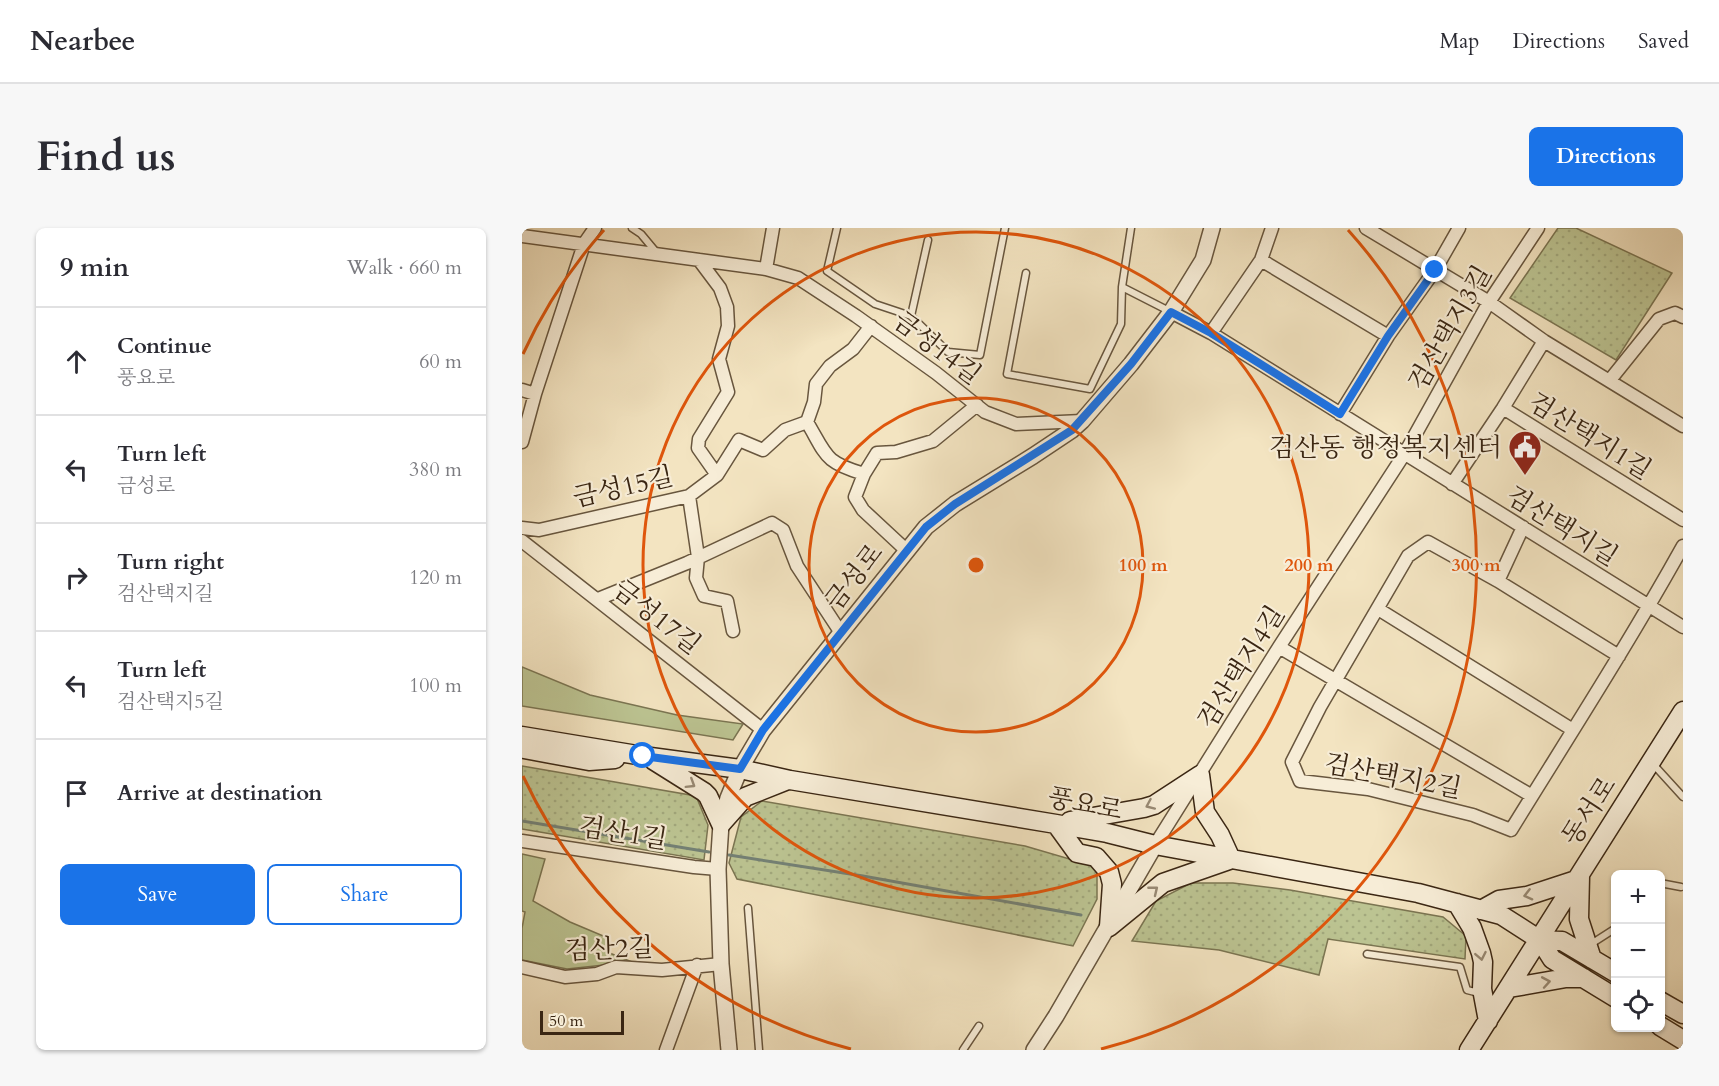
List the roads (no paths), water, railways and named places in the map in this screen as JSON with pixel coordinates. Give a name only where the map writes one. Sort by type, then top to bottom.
[{"type":"main road","name":"동서로","points":[[1469,1050],[1683,711]]},
{"type":"main road","points":[[522,725],[589,736],[645,757],[704,792],[721,824],[745,797],[790,780]]},
{"type":"main road","name":"풍요로","points":[[522,736],[645,757],[740,769],[790,780],[1056,824],[1155,845],[1418,893],[1501,915],[1540,940]]},
{"type":"main road","points":[[522,748],[589,761],[645,757]]},
{"type":"main road","points":[[1200,775],[1205,812],[1220,835],[1231,859],[1164,883],[1109,927],[1112,884],[1109,872],[1096,857],[1077,853],[1056,824],[1154,805],[1200,775]]},
{"type":"main road","points":[[1481,910],[1499,900],[1527,896],[1578,876],[1579,919],[1590,953]]},
{"type":"main road","points":[[1457,903],[1472,928],[1481,953],[1483,994],[1488,1021]]},
{"type":"main road","points":[[1540,940],[1562,941],[1590,953],[1611,969]]},
{"type":"main road","points":[[1540,940],[1552,958],[1611,995]]},
{"type":"main road","points":[[1509,988],[1566,978],[1584,978]]},
{"type":"main road","points":[[1665,1004],[1683,1014]]},
{"type":"main road","points":[[1665,1029],[1683,1040]]},
{"type":"street","points":[[522,442],[535,394],[584,244],[595,228]]},
{"type":"street","points":[[766,269],[773,228]]},
{"type":"street","name":"금성로","points":[[729,1050],[721,964],[718,868],[721,824],[728,798],[740,769],[763,730],[926,527],[955,504],[1033,456],[1082,421],[1131,364],[1171,312],[1203,260],[1212,228]]},
{"type":"street","points":[[1211,333],[1261,260],[1272,228]]},
{"type":"street","points":[[1366,228],[1489,302],[1544,341],[1683,426]]},
{"type":"street","points":[[1340,414],[1388,336],[1435,270],[1459,228]]},
{"type":"street","name":"검산택지3길","points":[[1405,453],[1489,302],[1538,228]]},
{"type":"street","name":"금성14길","points":[[522,236],[766,269],[798,278],[871,326],[985,412],[1016,424],[1082,421]]},
{"type":"street","points":[[699,260],[720,288],[728,307],[728,326],[719,359],[728,392],[699,439],[698,448],[717,475]]},
{"type":"street","points":[[1261,260],[1388,336]]},
{"type":"street","name":"검산택지길","points":[[1171,312],[1211,333],[1683,627]]},
{"type":"street","points":[[1610,380],[1659,319],[1675,314],[1683,317]]},
{"type":"street","name":"금성14길","points":[[807,422],[814,402],[816,384],[830,366],[853,349],[871,326]]},
{"type":"street","name":"검산택지1길","points":[[1452,484],[1544,341]]},
{"type":"street","points":[[522,390],[535,394]]},
{"type":"street","name":"금성14길","points":[[864,474],[877,453],[896,452],[933,441],[977,405]]},
{"type":"street","name":"검산택지1길","points":[[1503,408],[1683,520]]},
{"type":"street","points":[[807,422],[826,456],[838,466],[864,474],[855,497],[863,510],[906,550]]},
{"type":"street","name":"금성15길","points":[[522,528],[539,530],[689,496],[717,475],[739,440],[763,450],[785,429],[807,422]]},
{"type":"street","name":"검산택지4길","points":[[1155,845],[1279,647],[1405,453]]},
{"type":"street","points":[[689,496],[698,557],[696,578],[704,596],[727,601],[733,631]]},
{"type":"street","points":[[598,599],[772,523],[783,530],[797,566],[841,633]]},
{"type":"street","points":[[1498,580],[1523,527]]},
{"type":"street","name":"금성17길","points":[[522,541],[763,730]]},
{"type":"street","name":"검산택지2길","points":[[1619,656],[1498,580],[1428,542],[1408,556],[1320,707],[1292,762],[1300,781],[1368,789],[1473,815],[1511,830],[1619,656],[1649,607]]},
{"type":"street","points":[[1649,607],[1683,546]]},
{"type":"street","points":[[1378,609],[1573,730]]},
{"type":"street","points":[[1279,647],[1336,682]]},
{"type":"street","name":"검산택지2길","points":[[1336,682],[1532,796]]},
{"type":"street","name":"검산1길","points":[[522,841],[694,867],[718,868]]},
{"type":"street","points":[[1034,1050],[1109,927],[1155,845]]},
{"type":"street","name":"검산2길","points":[[522,967],[565,977],[597,974],[616,967],[662,970],[721,964]]},
{"type":"street","points":[[666,1050],[697,965]]},
{"type":"lane","points":[[632,228],[658,255]]},
{"type":"lane","points":[[837,228],[827,271],[875,303],[911,316],[948,352],[980,355],[1005,228]]},
{"type":"lane","points":[[1026,273],[1007,374],[1090,390],[1121,324],[1122,287],[1131,228]]},
{"type":"lane","points":[[911,316],[928,240]]},
{"type":"lane","points":[[1122,287],[1171,312]]},
{"type":"lane","points":[[1651,762],[1683,797]]},
{"type":"lane","points":[[1665,884],[1681,887]]},
{"type":"lane","points":[[748,908],[759,1050]]},
{"type":"lane","points":[[1590,953],[1611,933]]},
{"type":"lane","points":[[1367,954],[1460,967],[1467,990],[1483,994]]},
{"type":"lane","points":[[963,1050],[979,1026]]},
{"type":"waterway","points":[[522,821],[709,852]]},
{"type":"waterway","points":[[729,855],[863,876],[1081,915]]},
{"type":"place","name":"검산동 행정복지센터","points":[[1525,476]]}]
